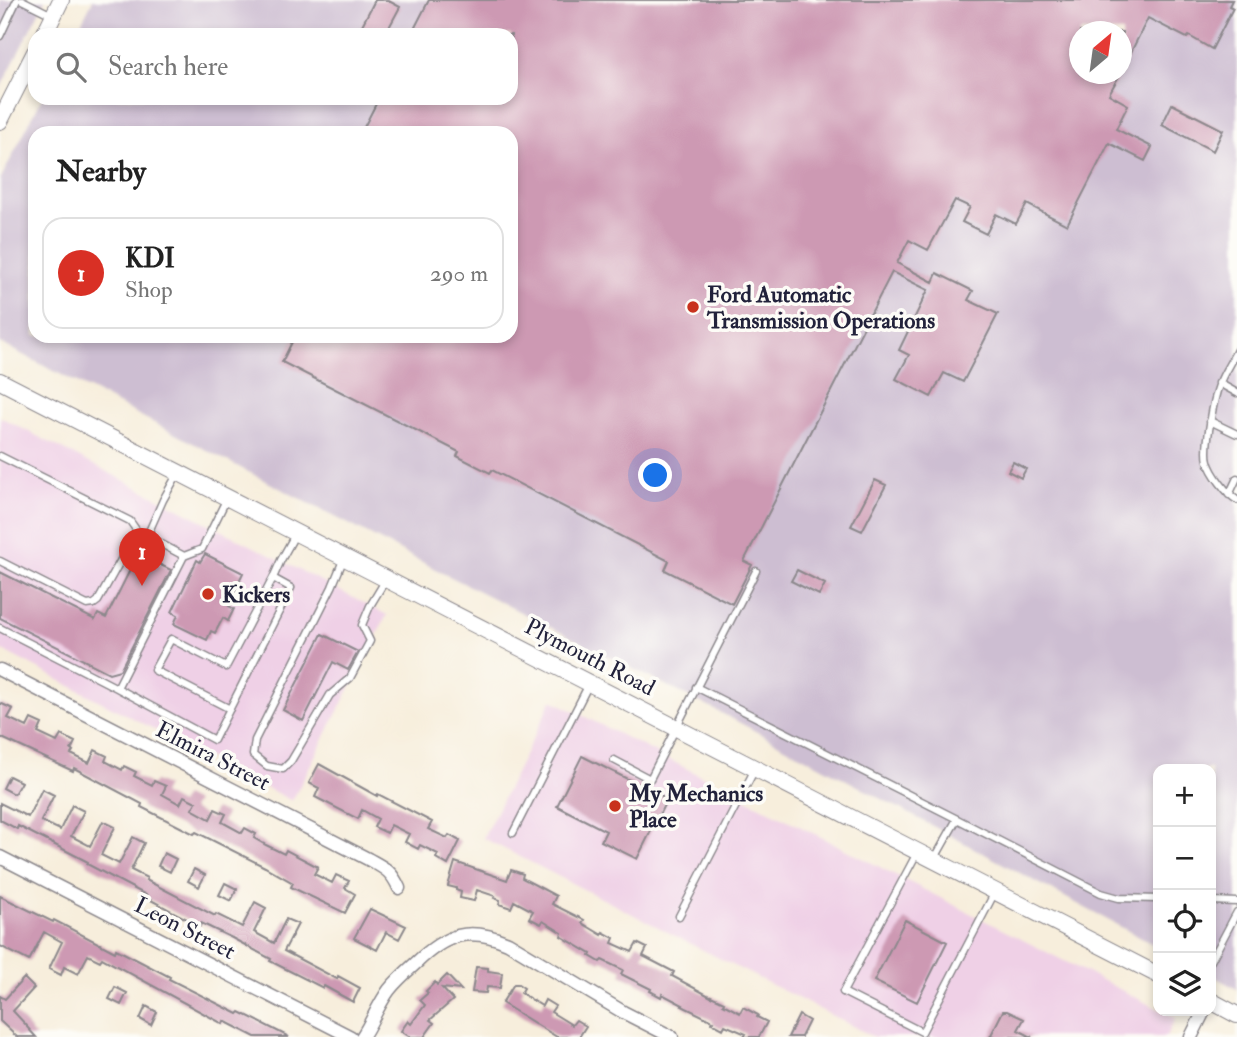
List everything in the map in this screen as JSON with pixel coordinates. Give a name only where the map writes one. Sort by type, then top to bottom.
[{"type":"main road","points":[[48,28],[61,0]]},
{"type":"main road","points":[[1,118],[28,66]]},
{"type":"main road","name":"Plymouth Road","points":[[0,381],[1153,972]]},
{"type":"main road","points":[[1216,1004],[1237,1014]]},
{"type":"street","name":"Elmira Street","points":[[0,670],[368,859],[389,871],[399,888]]},
{"type":"street","name":"Leon Street","points":[[0,857],[351,1037]]},
{"type":"street","points":[[362,1037],[389,990],[430,950],[461,935],[478,934],[508,943],[623,1012],[672,1037]]},
{"type":"street","points":[[1191,1037],[1202,1016]]},
{"type":"lane","points":[[0,36],[20,0],[54,16]]},
{"type":"lane","points":[[1236,355],[1219,383],[1210,421],[1207,460],[1229,495],[1237,500]]},
{"type":"lane","points":[[1219,383],[1237,393]]},
{"type":"lane","points":[[1210,421],[1237,434]]},
{"type":"lane","points":[[0,456],[130,521],[137,531],[184,556]]},
{"type":"lane","points":[[147,536],[179,472]]},
{"type":"lane","points":[[1229,495],[1237,478]]},
{"type":"lane","points":[[117,688],[184,556],[202,549],[228,497]]},
{"type":"lane","points":[[0,561],[87,605],[94,604],[137,531]]},
{"type":"lane","points":[[230,709],[155,670],[171,639],[226,667],[297,532]]},
{"type":"lane","points":[[345,557],[255,740],[253,755],[267,766],[283,769],[291,761],[330,695],[350,678],[370,641],[362,625],[387,578]]},
{"type":"lane","points":[[614,760],[650,779],[756,571]]},
{"type":"lane","points":[[0,628],[214,740],[291,587],[273,578]]},
{"type":"lane","points":[[513,833],[590,682]]},
{"type":"lane","points":[[696,687],[1101,893],[1119,898],[1153,899]]},
{"type":"lane","points":[[678,916],[756,768]]},
{"type":"lane","points":[[934,859],[957,819]]},
{"type":"lane","points":[[918,851],[843,992],[922,1032],[995,891]]},
{"type":"lane","points":[[1216,901],[1237,902]]},
{"type":"lane","points":[[1215,953],[1236,916]]},
{"type":"shaded area","points":[[0,0],[45,0],[31,28],[28,28],[28,34],[0,89]]},
{"type":"shaded area","points":[[93,0],[1237,0],[1237,989],[1216,978],[1216,764],[1153,764],[1153,944],[731,718],[447,575],[0,343],[0,180],[38,105],[518,105],[518,28],[79,28]]},
{"type":"shaded area","points":[[0,417],[387,615],[292,801],[0,649]]},
{"type":"shaded area","points":[[552,700],[1153,1006],[1153,1016],[1176,1018],[1166,1037],[874,1037],[483,838]]},
{"type":"building","points":[[375,0],[387,0],[400,7],[389,28],[361,28]]},
{"type":"building","name":"Ford Automatic Transmission Operations","points":[[429,0],[1232,0],[1229,6],[1233,8],[1212,49],[1148,18],[1132,50],[1132,21],[1069,21],[1069,84],[1114,84],[1109,94],[1128,105],[1116,129],[1152,147],[1145,161],[1109,143],[1067,225],[1027,204],[1016,224],[996,214],[986,234],[962,222],[970,207],[955,200],[928,250],[909,240],[897,263],[933,282],[937,273],[973,291],[968,300],[998,314],[963,382],[944,373],[931,397],[896,379],[909,355],[899,350],[928,290],[892,272],[744,561],[752,565],[732,604],[665,570],[669,561],[492,470],[490,473],[457,456],[459,452],[282,362],[292,343],[518,343],[518,126],[365,126],[375,105],[518,105],[518,28],[415,28]]},
{"type":"building","points":[[1172,104],[1223,130],[1213,151],[1162,125]]},
{"type":"building","points":[[1013,462],[1026,469],[1021,478],[1008,471]]},
{"type":"building","points":[[875,480],[886,485],[862,531],[851,526]]},
{"type":"building","points":[[138,554],[171,570],[120,670],[109,673],[0,618],[0,572],[95,620],[98,614],[106,618]]},
{"type":"building","name":"Kickers","points":[[205,554],[243,573],[229,606],[234,609],[228,621],[223,618],[215,633],[211,631],[207,640],[174,624],[178,615],[172,612],[197,560],[200,562]]},
{"type":"building","points":[[797,570],[825,584],[819,595],[791,581]]},
{"type":"building","points":[[322,634],[358,652],[348,670],[333,662],[303,721],[283,710]]},
{"type":"building","points":[[0,703],[13,709],[8,718],[27,727],[31,719],[42,724],[38,733],[57,742],[61,735],[75,742],[71,754],[89,763],[95,750],[107,756],[105,761],[122,770],[124,766],[136,772],[134,776],[152,785],[154,781],[166,786],[162,794],[180,804],[184,796],[196,802],[192,809],[210,819],[215,809],[226,814],[222,822],[242,833],[245,828],[256,834],[254,838],[266,845],[284,854],[286,850],[318,867],[314,874],[332,883],[336,875],[349,881],[345,888],[355,894],[345,913],[291,887],[293,883],[265,867],[141,807],[142,804],[74,768],[73,771],[0,737]]},
{"type":"building","points":[[582,756],[667,799],[637,859],[601,841],[606,831],[557,806]]},
{"type":"building","points":[[319,764],[432,822],[428,829],[460,841],[448,865],[436,858],[438,854],[420,845],[418,849],[405,842],[409,834],[391,825],[387,833],[374,827],[378,819],[362,810],[358,819],[315,797],[319,788],[309,783]]},
{"type":"building","points":[[9,776],[21,782],[14,794],[3,788]]},
{"type":"building","points":[[42,789],[54,795],[41,821],[60,830],[72,805],[84,811],[71,836],[90,846],[103,821],[115,827],[101,855],[119,864],[133,837],[144,843],[131,870],[147,878],[146,880],[242,927],[255,902],[266,908],[254,932],[274,943],[286,919],[298,924],[284,951],[360,988],[353,1002],[270,961],[271,959],[232,938],[201,923],[200,926],[57,846],[0,820],[0,803],[28,817]]},
{"type":"building","points":[[164,853],[176,859],[170,872],[158,866]]},
{"type":"building","points":[[455,862],[507,880],[511,870],[523,874],[522,878],[556,896],[552,904],[584,920],[582,923],[602,935],[603,932],[614,938],[612,943],[632,952],[637,943],[647,948],[643,956],[674,972],[672,976],[740,1013],[743,1007],[758,1015],[757,1017],[767,1022],[759,1037],[744,1037],[746,1034],[725,1025],[723,1029],[662,994],[661,997],[650,991],[651,989],[621,974],[623,970],[590,956],[591,954],[561,936],[562,933],[543,921],[541,924],[529,918],[533,911],[514,901],[511,908],[499,904],[500,900],[494,898],[495,896],[477,890],[474,901],[460,898],[461,892],[448,886]]},
{"type":"building","points":[[194,869],[205,875],[199,887],[188,881]]},
{"type":"building","points":[[225,883],[237,889],[231,901],[219,895]]},
{"type":"building","points":[[0,896],[115,952],[116,949],[170,977],[169,979],[289,1037],[255,1037],[224,1021],[223,1024],[102,958],[100,961],[88,955],[78,974],[64,967],[61,975],[49,969],[62,942],[44,932],[29,961],[0,946]]},
{"type":"building","points":[[370,909],[406,926],[399,939],[386,932],[377,950],[354,938]]},
{"type":"building","points":[[905,920],[947,942],[917,1002],[874,981]]},
{"type":"building","points":[[476,967],[502,973],[500,988],[487,987],[486,993],[472,992]]},
{"type":"building","points":[[447,975],[461,990],[442,988],[453,1000],[430,1020],[434,1023],[424,1037],[410,1037],[401,1031],[408,1021],[411,1024],[425,1005],[420,1000],[428,993],[426,991]]},
{"type":"building","points":[[24,978],[34,988],[13,1011],[36,1037],[17,1037],[0,1021],[0,996],[5,999]]},
{"type":"building","points":[[514,984],[524,988],[521,993],[542,1006],[545,1000],[555,1006],[551,1012],[572,1025],[576,1020],[586,1026],[579,1037],[557,1037],[502,1003]]},
{"type":"building","points":[[115,987],[127,993],[121,1005],[109,999]]},
{"type":"building","points":[[146,1006],[157,1012],[151,1025],[140,1019]]},
{"type":"building","points":[[1003,1011],[1024,1019],[1018,1030],[1032,1037],[990,1037]]},
{"type":"building","points":[[799,1015],[809,1021],[801,1037],[788,1037]]},
{"type":"place","name":"Ford Automatic Transmission Operations","points":[[693,307]]},
{"type":"place","name":"KDI","points":[[142,586]]},
{"type":"place","name":"Kickers","points":[[208,594]]},
{"type":"place","name":"My Mechanics Place","points":[[615,806]]}]
